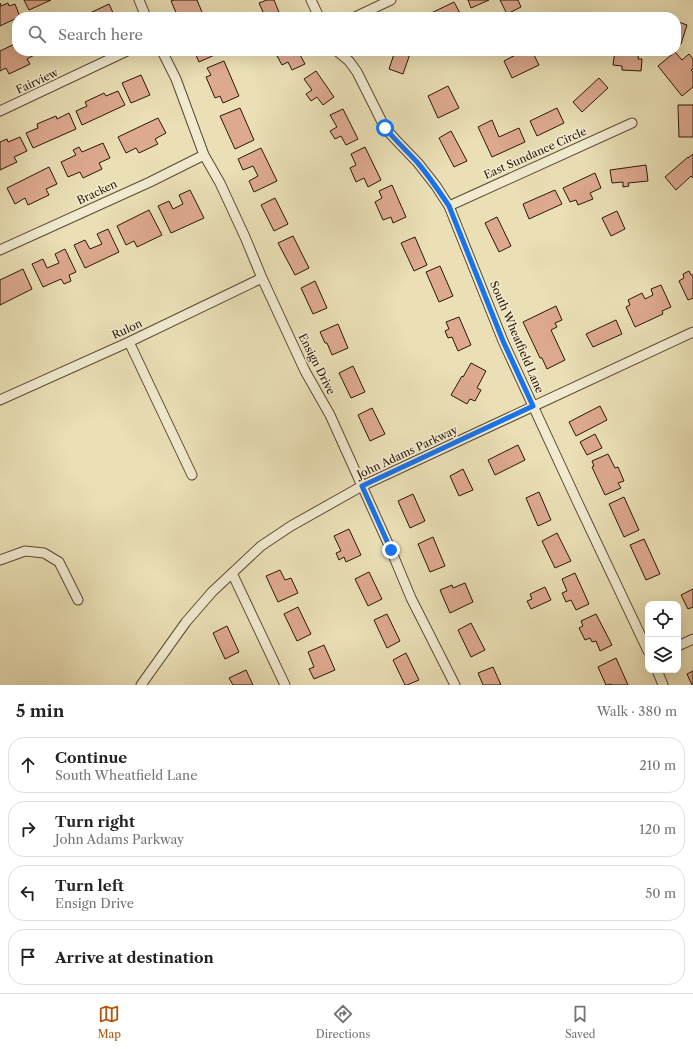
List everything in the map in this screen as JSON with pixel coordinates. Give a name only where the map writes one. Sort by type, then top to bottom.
[{"type":"street","points":[[139,0],[144,12]]},
{"type":"street","points":[[310,0],[316,12]]},
{"type":"street","points":[[366,12],[391,0]]},
{"type":"street","name":"Fairview","points":[[0,111],[116,56]]},
{"type":"street","name":"Ensign Drive","points":[[164,56],[176,79],[204,155],[220,183],[245,236],[262,278],[305,371],[330,415],[411,598],[455,685]]},
{"type":"street","name":"South Wheatfield Lane","points":[[343,56],[349,61],[357,72],[385,128],[418,163],[449,206],[503,341],[645,645]]},
{"type":"street","name":"East Sundance Circle","points":[[449,206],[632,123]]},
{"type":"street","name":"Bracken","points":[[0,250],[150,182],[204,155]]},
{"type":"street","name":"Rulon","points":[[0,400],[129,342],[262,278]]},
{"type":"street","name":"John Adams Parkway","points":[[141,685],[186,622],[212,592],[261,546],[291,526],[362,486],[693,332]]},
{"type":"street","points":[[129,342],[192,475]]},
{"type":"street","points":[[0,560],[25,551],[44,553],[59,562],[78,600]]},
{"type":"street","points":[[232,573],[285,685]]},
{"type":"street","points":[[681,645],[693,639]]},
{"type":"street","points":[[658,673],[664,685]]},
{"type":"building","points":[[24,0],[51,0],[29,10]]},
{"type":"building","points":[[197,0],[202,12],[176,12],[171,1]]},
{"type":"building","points":[[267,0],[274,0],[279,12],[263,12],[259,3]]},
{"type":"building","points":[[468,0],[489,0],[471,8]]},
{"type":"building","points":[[500,0],[518,0],[521,7],[511,12],[506,12]]},
{"type":"building","points":[[454,2],[459,12],[433,12]]},
{"type":"building","points":[[0,3],[1,6],[8,3],[9,6],[15,4],[18,12],[12,12],[12,20],[0,26]]},
{"type":"building","points":[[109,4],[113,12],[92,12]]},
{"type":"building","points":[[681,23],[687,25],[681,44]]},
{"type":"building","points":[[12,45],[12,56],[32,56],[27,59],[30,64],[9,74],[6,68],[0,71],[0,51]]},
{"type":"building","points":[[689,54],[693,59],[693,69],[691,70],[693,72],[693,87],[682,96],[658,66],[670,56],[678,56],[682,60]]},
{"type":"building","points":[[196,56],[212,56],[199,62]]},
{"type":"building","points":[[277,56],[301,56],[305,64],[292,70],[288,62],[282,65]]},
{"type":"building","points":[[393,56],[409,56],[403,74],[389,69]]},
{"type":"building","points":[[514,56],[534,56],[539,65],[512,78],[504,61]]},
{"type":"building","points":[[614,56],[638,56],[638,59],[642,59],[641,71],[622,70],[622,66],[613,65]]},
{"type":"building","points":[[224,61],[239,96],[223,103],[220,96],[215,98],[206,77],[211,75],[207,68]]},
{"type":"building","points":[[316,71],[334,97],[323,105],[317,97],[311,101],[306,94],[312,90],[304,79]]},
{"type":"building","points":[[141,75],[150,95],[131,103],[122,83]]},
{"type":"building","points":[[599,78],[608,88],[582,112],[573,102]]},
{"type":"building","points":[[448,86],[459,108],[438,118],[428,96]]},
{"type":"building","points":[[118,91],[125,105],[82,125],[76,111],[87,106],[85,102],[104,93],[106,96]]},
{"type":"building","points":[[678,105],[693,105],[693,137],[679,137]]},
{"type":"building","points":[[240,108],[254,140],[235,149],[220,116]]},
{"type":"building","points":[[557,108],[564,123],[537,136],[530,121]]},
{"type":"building","points":[[343,109],[358,139],[346,145],[341,136],[335,139],[330,131],[337,127],[330,115]]},
{"type":"building","points":[[69,113],[76,129],[33,148],[26,133],[38,128],[37,124],[56,116],[57,119]]},
{"type":"building","points":[[158,118],[166,133],[155,139],[158,144],[139,153],[136,148],[126,153],[118,137]]},
{"type":"building","points":[[492,120],[499,137],[519,128],[525,142],[492,157],[478,127]]},
{"type":"building","points":[[451,131],[467,161],[454,167],[439,138]]},
{"type":"building","points":[[20,137],[27,151],[14,157],[17,162],[0,170],[0,142],[7,139],[8,142]]},
{"type":"building","points":[[103,143],[110,158],[99,163],[102,169],[83,178],[80,172],[68,177],[61,162],[76,155],[73,150],[79,147],[82,152]]},
{"type":"building","points":[[365,147],[381,180],[368,187],[364,178],[356,182],[350,168],[356,165],[351,154]]},
{"type":"building","points":[[261,148],[277,181],[254,192],[249,181],[258,176],[253,166],[243,170],[238,159]]},
{"type":"building","points":[[693,154],[693,178],[691,176],[676,190],[665,177]]},
{"type":"building","points":[[646,165],[648,181],[628,183],[629,186],[623,187],[623,182],[612,183],[610,170]]},
{"type":"building","points":[[49,167],[57,184],[46,189],[49,195],[28,205],[25,198],[15,204],[7,188]]},
{"type":"building","points":[[595,173],[601,188],[590,193],[593,199],[578,205],[576,200],[570,202],[563,188]]},
{"type":"building","points":[[392,185],[406,217],[393,223],[391,217],[383,220],[375,202],[382,198],[379,191]]},
{"type":"building","points":[[190,190],[204,218],[171,233],[158,206],[169,201],[173,209],[183,204],[179,195]]},
{"type":"building","points":[[555,190],[562,204],[529,219],[523,204]]},
{"type":"building","points":[[275,198],[288,224],[274,231],[261,205]]},
{"type":"building","points":[[149,210],[162,235],[137,247],[134,241],[126,245],[117,226]]},
{"type":"building","points":[[617,211],[625,229],[611,236],[602,218]]},
{"type":"building","points":[[497,217],[511,246],[499,252],[485,223]]},
{"type":"building","points":[[108,229],[119,252],[85,268],[74,245],[85,240],[90,249],[102,244],[97,234]]},
{"type":"building","points":[[293,236],[309,268],[295,275],[278,243]]},
{"type":"building","points":[[415,237],[427,265],[414,271],[401,243]]},
{"type":"building","points":[[65,249],[76,272],[69,275],[71,281],[64,284],[61,279],[43,287],[32,264],[43,259],[47,268],[59,263],[55,254]]},
{"type":"building","points":[[440,266],[453,296],[439,302],[426,272]]},
{"type":"building","points":[[23,269],[32,289],[0,305],[0,280]]},
{"type":"building","points":[[689,271],[691,275],[693,275],[693,298],[688,300],[679,281],[684,278],[683,274]]},
{"type":"building","points":[[315,281],[327,308],[313,314],[301,288]]},
{"type":"building","points":[[661,285],[671,307],[662,311],[663,314],[635,327],[626,307],[630,305],[628,300],[642,293],[645,299],[653,295],[651,289]]},
{"type":"building","points":[[556,306],[562,320],[555,323],[557,327],[551,330],[565,360],[547,369],[542,358],[540,358],[523,322]]},
{"type":"building","points":[[459,317],[471,345],[458,351],[452,337],[448,338],[445,331],[449,329],[446,322]]},
{"type":"building","points":[[616,320],[622,334],[593,347],[586,334]]},
{"type":"building","points":[[338,324],[348,348],[332,355],[320,332]]},
{"type":"building","points":[[471,363],[486,371],[477,388],[481,390],[475,401],[470,399],[467,404],[451,395]]},
{"type":"building","points":[[353,366],[365,392],[351,398],[339,373]]},
{"type":"building","points":[[600,406],[607,420],[576,436],[569,422]]},
{"type":"building","points":[[372,408],[385,434],[370,441],[358,415]]},
{"type":"building","points":[[595,434],[602,448],[587,455],[580,442]]},
{"type":"building","points":[[518,445],[525,460],[495,475],[488,460]]},
{"type":"building","points":[[608,454],[615,468],[618,467],[624,481],[618,483],[621,488],[605,495],[592,467],[594,466],[592,461]]},
{"type":"building","points":[[463,469],[473,490],[459,496],[450,476]]},
{"type":"building","points":[[539,492],[551,520],[538,526],[526,498]]},
{"type":"building","points":[[413,494],[425,521],[410,528],[398,501]]},
{"type":"building","points":[[624,497],[639,530],[624,537],[609,504]]},
{"type":"building","points":[[349,529],[361,555],[346,562],[344,557],[339,560],[336,553],[341,551],[334,536]]},
{"type":"building","points":[[557,533],[571,561],[555,568],[542,541]]},
{"type":"building","points":[[433,537],[445,566],[430,572],[418,544]]},
{"type":"building","points":[[644,539],[660,574],[646,580],[630,545]]},
{"type":"building","points":[[280,570],[285,580],[291,578],[298,593],[278,602],[266,576]]},
{"type":"building","points":[[369,572],[382,599],[368,606],[355,579]]},
{"type":"building","points":[[575,573],[589,604],[576,610],[571,600],[566,602],[562,593],[567,591],[562,579]]},
{"type":"building","points":[[465,583],[473,602],[450,613],[440,590],[452,585],[453,588]]},
{"type":"building","points":[[545,587],[551,600],[531,609],[527,601],[532,599],[530,594]]},
{"type":"building","points":[[693,589],[693,607],[688,609],[681,595]]},
{"type":"building","points":[[298,607],[311,634],[297,641],[284,614]]},
{"type":"building","points":[[387,614],[400,641],[387,648],[374,620]]},
{"type":"building","points":[[596,614],[612,645],[600,651],[596,641],[592,642],[590,638],[585,640],[579,628],[583,626],[581,621]]},
{"type":"building","points":[[471,623],[485,650],[471,657],[458,630]]},
{"type":"building","points":[[227,626],[239,652],[225,659],[213,633]]},
{"type":"building","points":[[324,645],[335,670],[314,679],[309,669],[314,667],[308,652]]},
{"type":"building","points":[[406,653],[419,680],[405,685],[393,660]]},
{"type":"building","points":[[616,658],[628,685],[606,685],[598,667]]},
{"type":"building","points":[[493,667],[501,685],[483,685],[478,673]]},
{"type":"building","points":[[246,670],[253,685],[233,685],[229,678]]},
{"type":"building","points":[[693,671],[693,685],[692,685],[687,674]]},
{"type":"route","points":[[385,128],[418,163],[449,206],[503,341],[533,406],[362,486],[391,550]]}]
